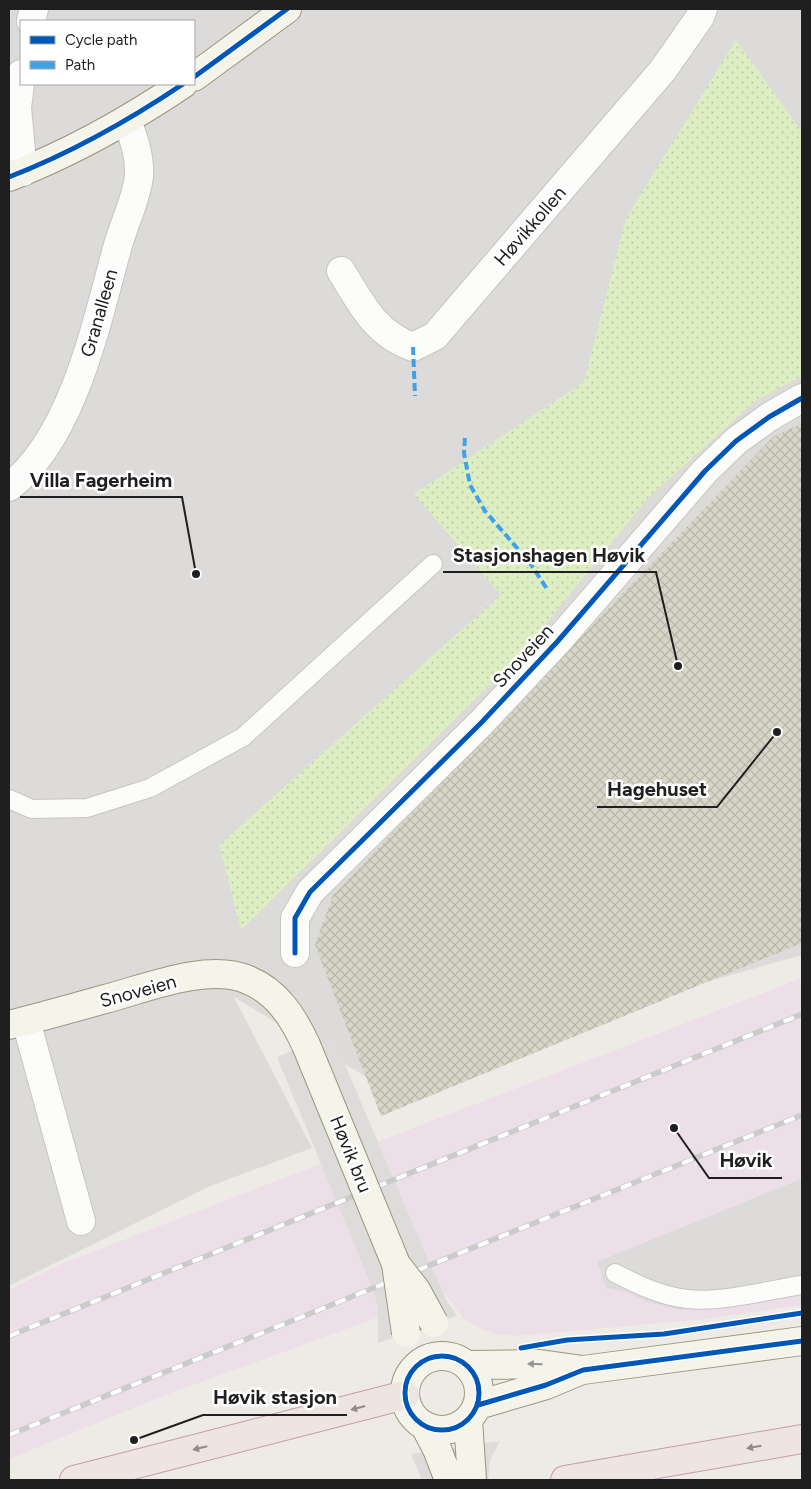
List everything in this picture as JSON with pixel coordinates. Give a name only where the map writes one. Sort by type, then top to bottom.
[{"type":"highway","points":[[74,1480],[407,1384]]},
{"type":"highway","points":[[565,1480],[802,1439]]},
{"type":"main road","points":[[195,75],[287,9]]},
{"type":"main road","points":[[16,175],[74,149],[127,121],[181,85]]},
{"type":"main road","name":"Snoveien","points":[[17,1023],[174,980],[205,975],[226,975],[246,979],[266,991],[283,1005],[294,1018],[306,1045]]},
{"type":"main road","name":"Høvik bru","points":[[306,1045],[396,1264]]},
{"type":"main road","points":[[396,1264],[416,1290],[434,1323],[479,1383],[472,1423],[472,1480]]},
{"type":"main road","points":[[396,1264],[406,1333],[407,1384],[411,1413],[431,1438],[449,1480]]},
{"type":"main road","points":[[431,1438],[436,1430],[448,1430],[472,1423],[546,1385],[583,1370],[802,1341]]},
{"type":"main road","points":[[407,1384],[418,1364],[429,1358],[442,1355],[461,1361],[540,1364],[583,1370]]},
{"type":"street","name":"Høvikkollen","points":[[341,271],[376,326],[399,342],[413,347],[435,336],[663,70],[700,17],[703,9]]},
{"type":"street","points":[[16,175],[17,108],[20,82]]},
{"type":"street","name":"Granalleen","points":[[9,487],[23,476],[48,443],[76,386],[103,306],[118,246],[139,177],[137,146],[127,121]]},
{"type":"street","name":"Snoveien","points":[[295,953],[295,918],[310,892],[481,723],[557,642],[705,471],[736,441],[762,422],[802,398]]},
{"type":"street","points":[[17,1023],[81,1221]]},
{"type":"lane","points":[[9,799],[32,809],[87,808],[150,788],[243,737],[433,564]]},
{"type":"lane","points":[[615,1273],[648,1290],[689,1299],[722,1297],[802,1284]]},
{"type":"shaded area","points":[[9,9],[802,9],[802,955],[368,1078],[234,997],[312,1148],[208,1187],[9,1286]]},
{"type":"shaded area","points":[[718,9],[745,9],[733,37],[693,102],[596,236],[574,238],[545,277],[522,258],[560,215],[581,216],[676,84],[716,18]]},
{"type":"shaded area","points":[[802,423],[802,943],[381,1116],[315,945],[333,895],[773,437]]},
{"type":"shaded area","points":[[802,978],[802,1305],[706,1319],[516,1336],[496,1334],[481,1329],[462,1317],[445,1293],[168,1394],[9,1459],[9,1290],[56,1266]]},
{"type":"shaded area","points":[[801,1179],[802,1294],[680,1310],[648,1302],[627,1292],[606,1288],[597,1262]]},
{"type":"green space","points":[[736,40],[802,132],[802,376],[755,401],[646,500],[523,652],[241,930],[219,845],[501,595],[414,494],[584,382],[626,218]]},
{"type":"pier","points":[[332,1034],[428,1260],[447,1301],[457,1316],[378,1343],[378,1307],[374,1292],[277,1057]]},
{"type":"pier","points":[[500,1441],[490,1460],[488,1480],[422,1480],[411,1454]]},
{"type":"railway","points":[[9,1336],[802,1014]]},
{"type":"railway","points":[[9,1435],[802,1115]]},
{"type":"marked path","points":[[413,347],[415,396]]},
{"type":"marked path","points":[[465,438],[464,453],[470,485],[485,511],[530,563],[547,589]]},
{"type":"cycle path","points":[[195,76],[287,9]]},
{"type":"cycle path","points":[[9,177],[55,158],[99,135],[181,85]]},
{"type":"cycle path","points":[[295,953],[295,918],[310,892],[481,723],[557,642],[705,471],[736,441],[769,417],[802,398]]},
{"type":"cycle path","points":[[521,1348],[567,1340],[664,1334],[802,1313]]},
{"type":"cycle path","points":[[478,1405],[546,1385],[583,1370],[802,1341]]},
{"type":"cycle path","points":[[435,1356],[449,1356],[463,1362],[473,1372],[479,1386],[479,1393],[477,1407],[463,1424],[449,1430],[435,1430],[421,1424],[411,1414],[405,1400],[405,1386],[411,1372],[421,1362],[435,1356]]},
{"type":"place","name":"Villa Fagerheim","points":[[196,574]]},
{"type":"place","name":"Stasjonshagen Høvik","points":[[678,666]]},
{"type":"place","name":"Hagehuset","points":[[777,732]]},
{"type":"place","name":"Høvik","points":[[674,1128]]},
{"type":"place","name":"Høvik stasjon","points":[[134,1440]]}]
